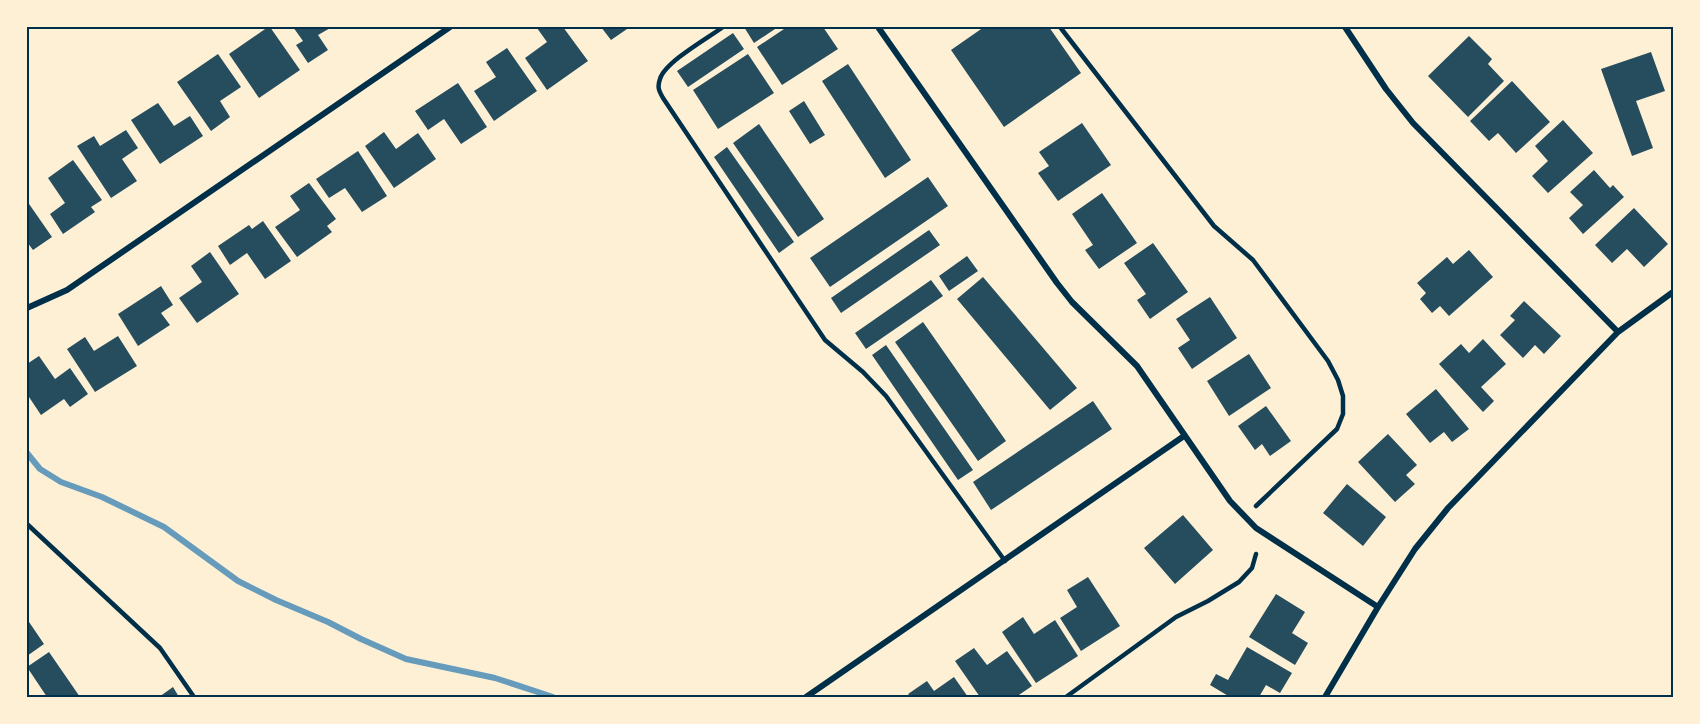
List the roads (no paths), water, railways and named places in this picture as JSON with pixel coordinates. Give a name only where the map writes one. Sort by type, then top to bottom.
[{"type":"street","points":[[27,309],[67,290],[450,27]]},
{"type":"street","points":[[878,27],[1057,283],[1072,302],[1137,366],[1230,501],[1256,528],[1378,607]]},
{"type":"street","points":[[1345,27],[1386,89],[1413,123],[1618,332]]},
{"type":"street","points":[[1325,697],[1415,549],[1448,508],[1618,332],[1673,292]]},
{"type":"street","points":[[806,697],[1184,436]]},
{"type":"lane","points":[[723,27],[668,67],[660,78],[658,89],[825,340],[863,372],[886,396],[1005,561]]},
{"type":"lane","points":[[1060,27],[1214,226],[1253,260],[1328,361],[1338,380],[1343,396],[1344,414],[1337,429],[1256,506]]},
{"type":"lane","points":[[27,524],[160,648],[194,697]]},
{"type":"lane","points":[[1066,697],[1162,627],[1239,582],[1252,568],[1256,554]]},
{"type":"waterway","points":[[27,453],[40,469],[61,482],[102,497],[164,527],[238,581],[276,600],[406,659],[495,678],[553,697]]}]
